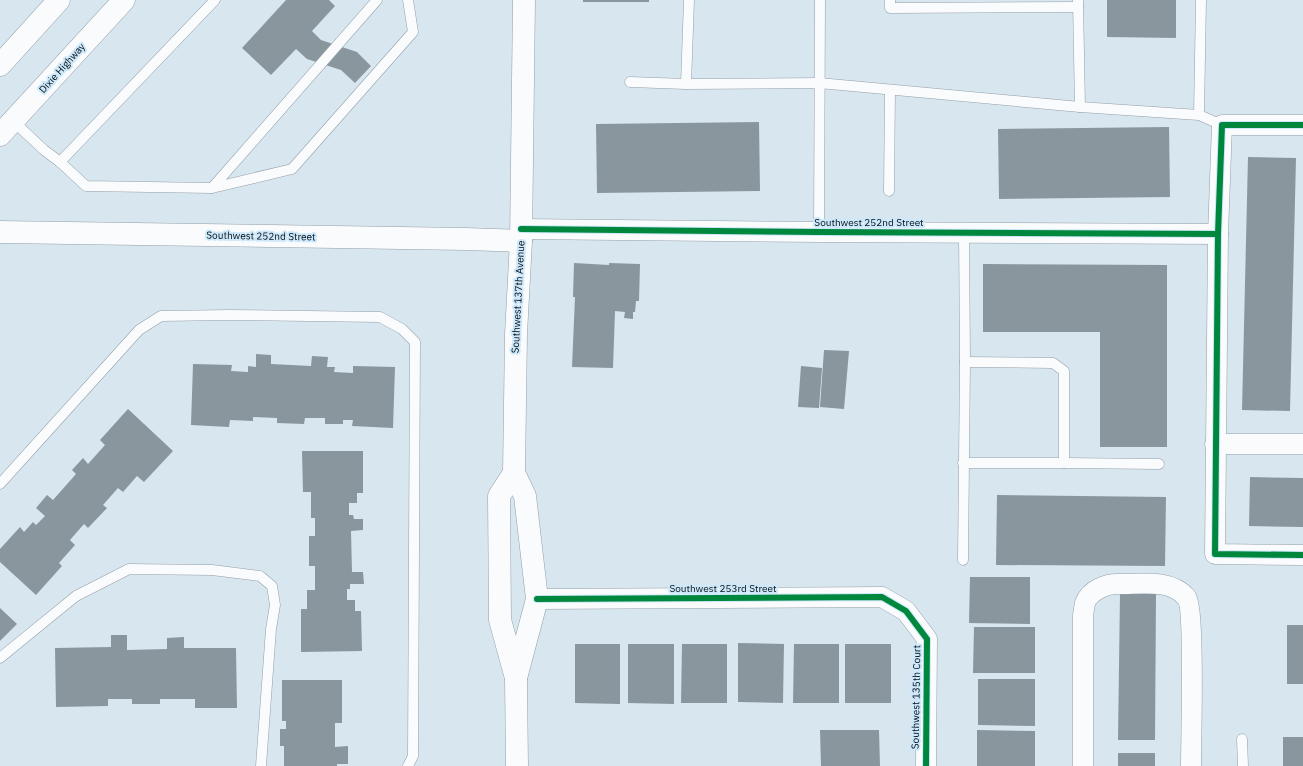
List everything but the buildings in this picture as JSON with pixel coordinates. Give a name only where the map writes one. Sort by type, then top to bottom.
[{"type":"main road","points":[[0,65],[59,0]]},
{"type":"main road","name":"Dixie Highway","points":[[7,128],[124,0]]},
{"type":"main road","name":"Southwest 137th Avenue","points":[[516,678],[536,599],[525,496],[514,473],[516,334],[521,235],[524,0]]},
{"type":"main road","name":"Southwest 252nd Street","points":[[0,232],[458,238],[521,235]]},
{"type":"main road","name":"Southwest 137th Avenue","points":[[514,473],[499,496],[500,620],[516,678],[517,766]]},
{"type":"street","points":[[1303,125],[1222,125],[1218,234],[1215,444],[1215,554],[1303,555]]},
{"type":"street","name":"Southwest 252nd Street","points":[[521,235],[819,232],[1218,234]]},
{"type":"street","points":[[1215,444],[1303,444]]},
{"type":"street","points":[[1083,766],[1083,615],[1086,603],[1091,593],[1102,587],[1117,584],[1167,585],[1178,590],[1188,598],[1192,640],[1191,766]]},
{"type":"street","name":"Southwest 253rd Street","points":[[536,599],[882,597],[906,611]]},
{"type":"street","name":"Southwest 135th Court","points":[[906,611],[927,639],[926,766]]},
{"type":"lane","points":[[60,162],[216,0]]},
{"type":"lane","points":[[212,188],[376,0]]},
{"type":"lane","points":[[7,128],[44,150],[60,162],[86,186],[212,188],[292,169],[413,32],[408,0]]},
{"type":"lane","points":[[686,84],[689,0]]},
{"type":"lane","points":[[819,232],[820,0]]},
{"type":"lane","points":[[890,0],[890,8],[1078,3],[1080,107]]},
{"type":"lane","points":[[1199,115],[1201,0]]},
{"type":"lane","points":[[630,82],[686,84],[819,84],[1080,107],[1199,115],[1222,125]]},
{"type":"lane","points":[[889,191],[890,90]]},
{"type":"lane","points":[[962,560],[965,362],[964,232]]},
{"type":"lane","points":[[0,484],[139,330],[161,316],[229,315],[380,318],[402,329],[415,342],[414,756],[408,766]]},
{"type":"lane","points":[[965,362],[1053,363],[1064,370],[1064,463]]},
{"type":"lane","points":[[963,463],[1159,464]]},
{"type":"lane","points":[[0,658],[76,596],[129,569],[212,570],[260,576],[272,586],[276,606],[271,629],[261,766]]},
{"type":"lane","points":[[1242,738],[1243,766]]},
{"type":"cycle path","points":[[1303,125],[1222,125],[1218,234],[1215,554],[1303,555]]},
{"type":"cycle path","points":[[521,229],[1218,234]]},
{"type":"cycle path","points":[[537,599],[882,597],[906,611],[927,639],[926,766]]}]
